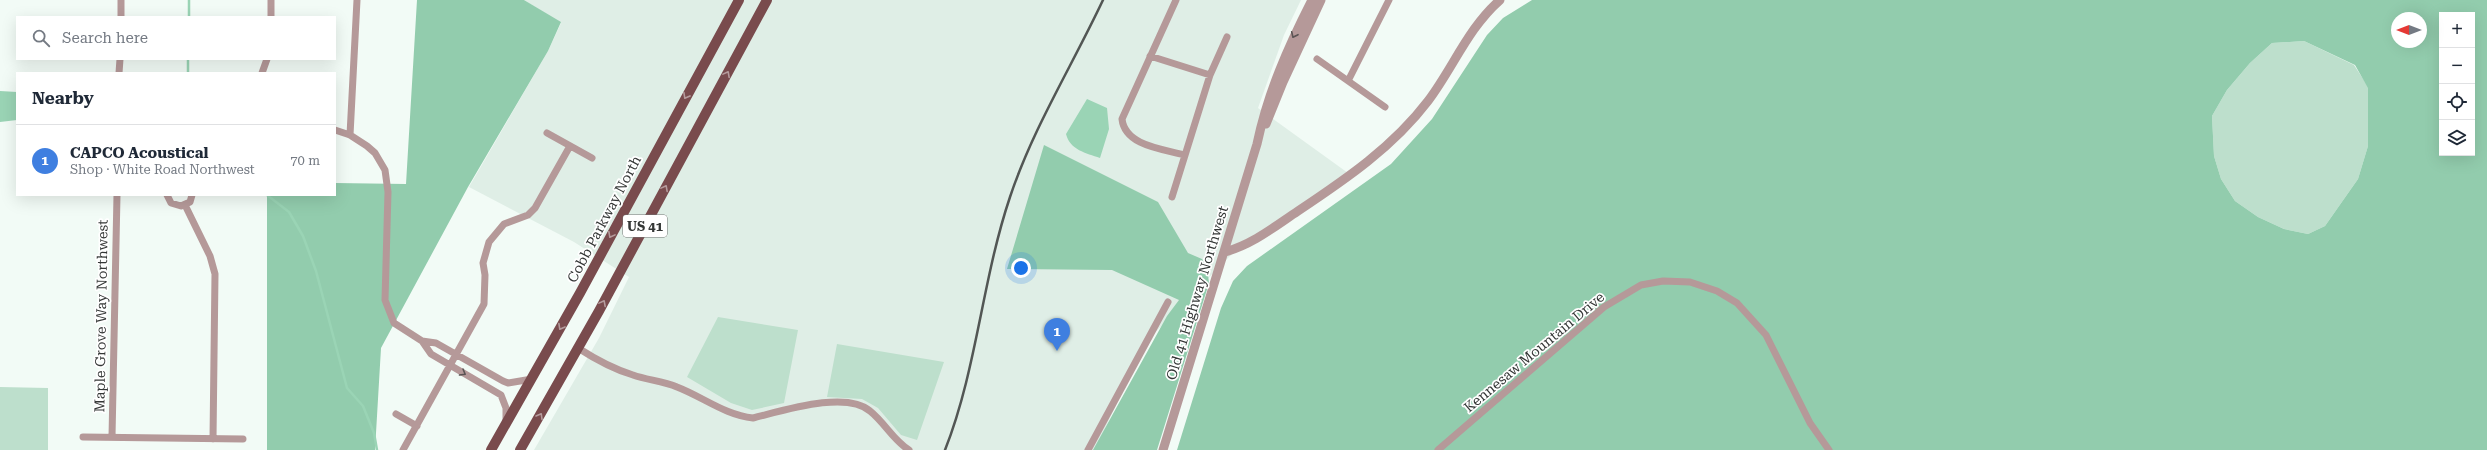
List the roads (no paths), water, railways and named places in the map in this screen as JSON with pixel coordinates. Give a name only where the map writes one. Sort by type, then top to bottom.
[{"type":"main road","name":"Cobb Parkway North","points":[[491,450],[532,379],[738,0]]},
{"type":"main road","name":"US 41","points":[[520,450],[578,348],[767,0]]},
{"type":"street","points":[[121,16],[122,0]]},
{"type":"street","points":[[271,0],[271,16]]},
{"type":"street","points":[[350,136],[357,0]]},
{"type":"street","points":[[1176,0],[1124,112],[1125,130],[1132,138],[1185,155]]},
{"type":"street","name":"Old 41 Highway Northwest","points":[[1163,450],[1225,252],[1257,144],[1265,108],[1275,78],[1312,0]]},
{"type":"street","name":"Old 41 Highway Northwest","points":[[1257,144],[1283,82],[1321,0]]},
{"type":"street","points":[[1348,81],[1389,0]]},
{"type":"street","points":[[1225,252],[1256,240],[1350,176],[1383,150],[1421,110],[1471,33],[1483,17],[1500,0]]},
{"type":"street","points":[[1172,197],[1210,76],[1227,37]]},
{"type":"street","points":[[1150,56],[1210,76]]},
{"type":"street","points":[[1317,59],[1385,107]]},
{"type":"street","points":[[119,72],[120,60]]},
{"type":"street","points":[[262,72],[267,60]]},
{"type":"street","points":[[336,130],[350,136],[375,153],[385,170],[388,192],[385,300],[394,322],[422,341],[431,354],[501,395],[506,408],[506,425]]},
{"type":"street","points":[[547,133],[592,158]]},
{"type":"street","points":[[403,450],[484,304],[486,275],[483,263],[489,242],[504,224],[528,215],[535,208],[570,146]]},
{"type":"street","name":"Maple Grove Way Northwest","points":[[112,437],[117,196]]},
{"type":"street","points":[[168,196],[174,205],[185,205]]},
{"type":"street","points":[[185,205],[191,196]]},
{"type":"street","points":[[185,205],[210,256],[215,274],[213,439]]},
{"type":"street","name":"Kennesaw Mountain Drive","points":[[1438,450],[1604,307],[1641,285],[1663,281],[1690,282],[1717,291],[1737,303],[1766,335],[1810,423],[1829,450]]},
{"type":"street","points":[[1088,450],[1168,302]]},
{"type":"street","points":[[422,341],[436,343],[508,383],[532,379]]},
{"type":"street","points":[[578,348],[606,365],[632,375],[677,387],[710,404],[746,417],[753,418],[822,403],[860,404],[878,418],[896,441],[909,450]]},
{"type":"street","points":[[396,414],[417,426]]},
{"type":"street","points":[[83,437],[243,439]]},
{"type":"waterway","points":[[189,0],[189,16]]},
{"type":"waterway","points":[[188,60],[188,72]]},
{"type":"waterway","points":[[268,196],[289,212],[303,236],[316,271],[347,388],[363,406],[374,433],[377,450]]},
{"type":"railway","points":[[945,450],[965,388],[1000,228],[1019,171],[1041,122],[1103,0]]},
{"type":"place","name":"CAPCO Acoustical","points":[[1057,351]]}]
